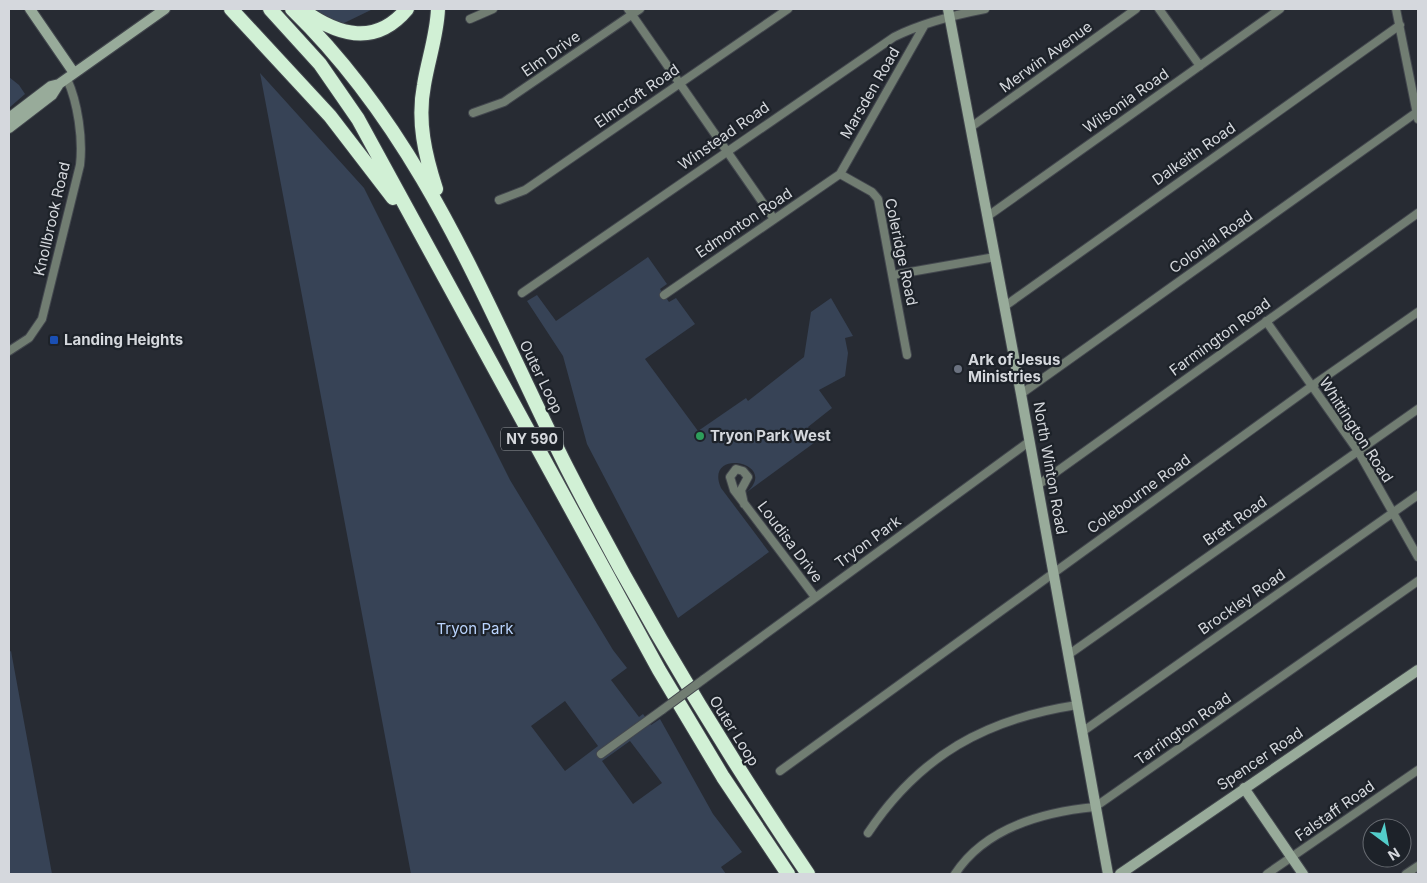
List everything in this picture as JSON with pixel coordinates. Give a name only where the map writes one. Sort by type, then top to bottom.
[{"type":"highway","points":[[231,9],[344,132],[433,257]]},
{"type":"highway","name":"NY 590","points":[[270,9],[306,47],[343,95],[659,670],[726,782],[788,874]]},
{"type":"highway","name":"Outer Loop","points":[[292,9],[348,70],[389,124],[425,181],[566,466],[651,624],[725,750],[808,874]]},
{"type":"highway","points":[[300,9],[332,28],[358,34],[385,27],[407,9]]},
{"type":"highway","points":[[438,9],[435,34],[423,91],[421,123],[430,169],[456,241]]},
{"type":"main road","points":[[30,9],[67,79]]},
{"type":"main road","points":[[9,128],[52,95],[67,79],[165,9]]},
{"type":"main road","name":"North Winton Road","points":[[949,13],[1038,484],[1108,874]]},
{"type":"main road","points":[[9,118],[51,86],[67,79]]},
{"type":"main road","name":"Spencer Road","points":[[1120,874],[1418,670]]},
{"type":"main road","points":[[1244,788],[1303,874]]},
{"type":"street","points":[[470,19],[493,9]]},
{"type":"street","name":"Elm Drive","points":[[473,113],[504,102],[630,11],[640,9]]},
{"type":"street","name":"Elmcroft Road","points":[[500,200],[526,190],[788,9]]},
{"type":"street","name":"Winstead Road","points":[[522,294],[878,47],[910,29],[924,26],[949,13],[985,9]]},
{"type":"street","name":"Merwin Avenue","points":[[971,127],[1136,9]]},
{"type":"street","points":[[1159,9],[1200,66]]},
{"type":"street","name":"Wilsonia Road","points":[[988,216],[1280,9]]},
{"type":"street","points":[[1396,9],[1418,116]]},
{"type":"street","points":[[630,11],[774,219]]},
{"type":"street","name":"Dalkeith Road","points":[[1005,306],[1400,25]]},
{"type":"street","name":"Marsden Road","points":[[840,174],[924,26]]},
{"type":"street","name":"Knollbrook Road","points":[[9,351],[29,338],[42,319],[80,165],[80,146],[74,100],[67,79]]},
{"type":"street","name":"Colonial Road","points":[[1021,394],[1418,116]]},
{"type":"street","name":"Edmonton Road","points":[[664,295],[840,174]]},
{"type":"street","name":"Coleridge Road","points":[[840,174],[877,196],[907,355]]},
{"type":"street","name":"Farmington Road","points":[[1038,484],[1418,213]]},
{"type":"street","points":[[893,275],[995,257]]},
{"type":"street","name":"Colebourne Road","points":[[780,771],[1312,386],[1418,312]]},
{"type":"street","name":"Whittington Road","points":[[1266,321],[1358,451],[1418,558]]},
{"type":"street","name":"Brett Road","points":[[1068,655],[1418,409]]},
{"type":"street","name":"Tryon Park","points":[[602,754],[1030,441]]},
{"type":"street","name":"Brockley Road","points":[[1082,732],[1418,495]]},
{"type":"street","name":"Loudisa Drive","points":[[744,504],[814,598]]},
{"type":"street","name":"Tarrington Road","points":[[955,874],[972,853],[1020,823],[1060,812],[1096,807],[1418,581]]},
{"type":"street","points":[[868,833],[886,806],[904,787],[960,743],[1004,722],[1077,705]]},
{"type":"street","name":"Falstaff Road","points":[[1267,874],[1418,770]]},
{"type":"street","points":[[1406,874],[1418,866]]},
{"type":"green space","points":[[312,9],[373,9],[342,24]]},
{"type":"green space","name":"Tryon Park","points":[[260,73],[364,188],[510,480],[613,650],[627,668],[611,680],[639,717],[643,714],[651,725],[660,719],[713,814],[742,852],[721,867],[726,874],[411,874]],"holes":[[[565,701],[598,746],[565,771],[531,726]],[[630,741],[662,783],[633,804],[602,761]]]},
{"type":"green space","points":[[9,77],[19,85],[25,94],[9,108]]},
{"type":"green space","name":"Tryon Park West","points":[[648,257],[667,284],[660,289],[669,302],[676,298],[695,324],[645,359],[698,431],[746,398],[748,401],[804,357],[811,312],[831,298],[853,336],[845,338],[848,353],[845,376],[819,390],[832,408],[808,427],[818,440],[747,492],[755,482],[754,473],[749,467],[740,463],[730,463],[722,467],[718,475],[721,488],[769,552],[678,618],[587,444],[563,356],[527,301],[537,295],[556,321]]},
{"type":"green space","points":[[11,651],[52,874],[9,874],[9,652]]},
{"type":"place","name":"Landing Heights","points":[[54,340]]},
{"type":"place","name":"Ark of Jesus Ministries","points":[[958,369]]},
{"type":"place","name":"Tryon Park West","points":[[700,436]]}]
